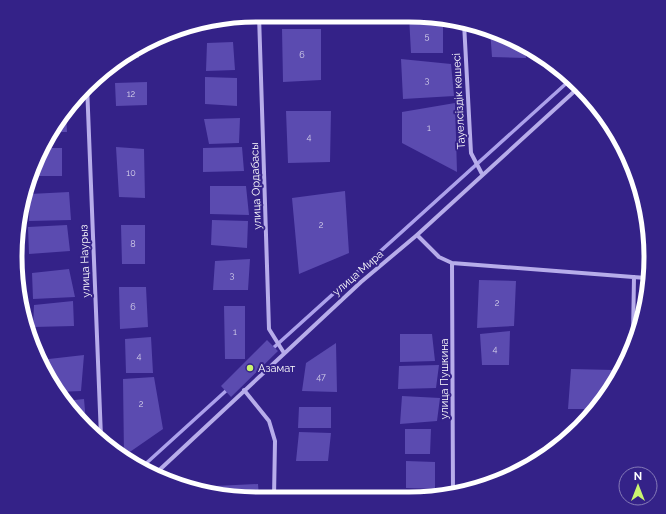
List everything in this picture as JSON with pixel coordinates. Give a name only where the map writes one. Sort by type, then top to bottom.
[{"type":"street","name":"улица Ордабасы","points":[[259,22],[269,330],[284,353]]},
{"type":"street","name":"Тауелсіздік көшесі","points":[[464,29],[471,153],[482,174]]},
{"type":"street","name":"улица Мира","points":[[159,470],[361,282],[417,235],[482,174],[575,91]]},
{"type":"street","name":"улица Наурыз","points":[[87,95],[101,433]]},
{"type":"street","points":[[417,235],[439,257],[452,263],[643,278]]},
{"type":"street","name":"улица Пушкина","points":[[452,263],[453,487]]},
{"type":"street","points":[[633,329],[634,277]]},
{"type":"street","points":[[244,390],[269,421],[275,441],[274,492]]},
{"type":"building","points":[[409,22],[443,25],[443,53],[411,53]]},
{"type":"building","points":[[238,23],[238,25],[225,24]]},
{"type":"building","points":[[282,29],[321,29],[321,80],[283,82]]},
{"type":"building","points":[[491,36],[525,52],[526,58],[492,57]]},
{"type":"building","points":[[233,42],[235,70],[206,71],[207,43]]},
{"type":"building","points":[[139,53],[139,58],[132,58]]},
{"type":"building","points":[[401,59],[451,64],[454,96],[403,99]]},
{"type":"building","points":[[205,77],[237,78],[237,106],[205,104]]},
{"type":"building","points":[[147,82],[147,105],[116,106],[115,83]]},
{"type":"building","points":[[455,103],[457,172],[402,143],[402,112]]},
{"type":"building","points":[[286,111],[331,111],[330,162],[288,163]]},
{"type":"building","points":[[240,118],[239,143],[209,144],[204,119]]},
{"type":"building","points":[[66,120],[67,132],[58,132]]},
{"type":"building","points":[[116,147],[144,149],[145,198],[119,197]]},
{"type":"building","points":[[242,147],[244,171],[203,172],[203,148]]},
{"type":"building","points":[[48,148],[62,148],[62,176],[39,176],[39,169]]},
{"type":"building","points":[[210,186],[246,186],[249,215],[210,214]]},
{"type":"building","points":[[345,191],[349,253],[299,274],[292,198]]},
{"type":"building","points":[[69,192],[71,220],[29,221],[31,194]]},
{"type":"building","points":[[212,220],[248,221],[247,248],[211,245]]},
{"type":"building","points":[[67,225],[70,251],[29,254],[28,227]]},
{"type":"building","points":[[121,225],[145,225],[145,264],[122,264]]},
{"type":"building","points":[[250,259],[248,290],[213,290],[215,261]]},
{"type":"building","points":[[69,269],[75,297],[33,299],[32,273]]},
{"type":"building","points":[[479,280],[516,281],[514,326],[477,328]]},
{"type":"building","points":[[119,287],[146,287],[148,327],[120,329]]},
{"type":"building","points":[[73,301],[74,326],[33,327],[34,305]]},
{"type":"building","points":[[224,306],[245,306],[245,359],[225,359]]},
{"type":"building","points":[[510,331],[509,365],[482,365],[480,334]]},
{"type":"building","points":[[400,334],[432,334],[435,361],[400,362]]},
{"type":"building","points":[[151,337],[153,373],[126,373],[125,339]]},
{"type":"building","name":"Азамат","points":[[267,340],[278,351],[231,397],[221,386]]},
{"type":"building","points":[[336,343],[337,392],[302,391],[306,363]]},
{"type":"building","points":[[84,355],[81,391],[65,392],[45,359]]},
{"type":"building","points":[[439,365],[436,388],[398,389],[399,366]]},
{"type":"building","points":[[571,369],[614,370],[604,388],[588,409],[568,409]]},
{"type":"building","points":[[154,377],[163,429],[128,453],[124,450],[123,379]]},
{"type":"building","points":[[402,396],[440,398],[437,421],[400,424]]},
{"type":"building","points":[[84,399],[86,418],[80,412],[71,400]]},
{"type":"building","points":[[299,407],[331,407],[331,428],[298,428]]},
{"type":"building","points":[[405,429],[431,429],[430,454],[405,454]]},
{"type":"building","points":[[299,432],[331,433],[328,461],[296,461]]},
{"type":"building","points":[[406,461],[435,462],[435,489],[406,488]]},
{"type":"building","points":[[258,484],[259,492],[226,490],[215,488],[215,486]]},
{"type":"waterway","points":[[271,350],[567,83]]},
{"type":"waterway","points":[[145,464],[228,389]]},
{"type":"place","name":"Азамат","points":[[250,368]]}]
